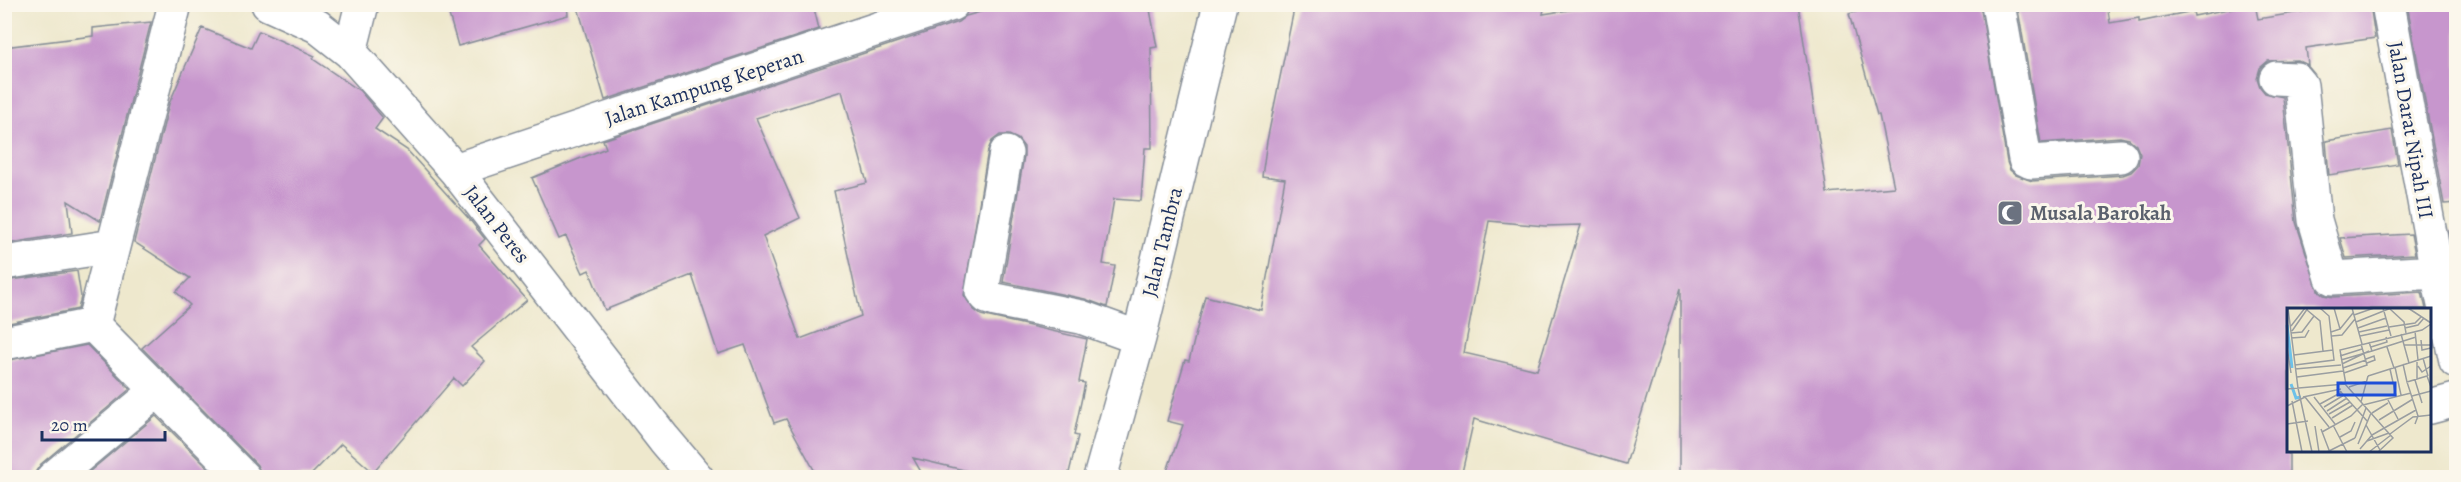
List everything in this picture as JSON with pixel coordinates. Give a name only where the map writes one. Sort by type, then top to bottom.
[{"type":"street","points":[[93,326],[175,4]]},
{"type":"street","name":"Jalan Peres","points":[[268,4],[317,26],[350,52],[455,170],[664,440],[696,477]]},
{"type":"street","points":[[350,52],[362,4]]},
{"type":"street","name":"Jalan Kampung Keperan","points":[[455,170],[952,4]]},
{"type":"street","name":"Jalan Tambra","points":[[1100,477],[1139,338],[1220,4]]},
{"type":"street","points":[[1998,4],[2025,159],[2031,162],[2121,156]]},
{"type":"street","name":"Jalan Darat Nipah III","points":[[2388,4],[2443,262],[2457,361]]},
{"type":"street","points":[[2276,78],[2296,79],[2301,85],[2315,220],[2332,278],[2443,262]]},
{"type":"street","points":[[1006,153],[982,291],[984,295],[996,300],[1081,317],[1139,338]]},
{"type":"street","points":[[4,263],[113,246]]},
{"type":"street","points":[[4,343],[93,326]]},
{"type":"street","points":[[93,326],[244,477]]},
{"type":"street","points":[[53,477],[158,390]]},
{"type":"street","points":[[2431,407],[2457,400]]},
{"type":"building","points":[[446,4],[567,4],[568,15],[458,46]]},
{"type":"building","points":[[577,4],[813,4],[819,29],[605,100]]},
{"type":"building","points":[[1008,4],[1149,4],[1157,47],[1151,48],[1152,148],[1145,148],[1141,201],[1114,199],[1103,264],[1115,266],[1107,307],[1085,299],[1003,282],[1024,147],[1018,139],[1009,135],[1000,135],[992,141],[988,150],[964,295],[973,309],[981,315],[1087,339],[1079,382],[1085,383],[1074,435],[1078,436],[1068,477],[993,477],[913,458],[924,477],[818,477],[786,419],[774,423],[745,345],[718,354],[692,275],[605,310],[589,270],[583,273],[566,236],[559,239],[532,178],[606,148],[603,140],[958,22],[966,16]],"holes":[[[842,91],[867,183],[834,191],[861,316],[800,339],[763,236],[800,218],[756,118]]]},
{"type":"building","points":[[1295,4],[1545,4],[1543,14],[1607,4],[1798,4],[1827,193],[1894,187],[1879,115],[1877,115],[1849,14],[1881,4],[1980,4],[2007,162],[2010,170],[2016,175],[2032,181],[2123,175],[2131,172],[2138,165],[2140,154],[2136,145],[2129,139],[2120,137],[2041,143],[2017,4],[2107,4],[2110,23],[2139,18],[2139,22],[2193,11],[2194,16],[2252,4],[2255,4],[2258,19],[2349,4],[2370,4],[2375,38],[2306,48],[2308,65],[2297,60],[2268,61],[2260,68],[2257,78],[2265,93],[2283,97],[2296,222],[2318,290],[2324,295],[2333,297],[2422,292],[2426,308],[2287,308],[2289,477],[1739,477],[1738,472],[1680,472],[1680,289],[1626,464],[1474,419],[1461,477],[1165,477],[1183,425],[1167,421],[1185,360],[1189,361],[1205,296],[1261,310],[1285,179],[1262,176]],"holes":[[[1489,221],[1545,226],[1581,225],[1537,370],[1464,353]]]},
{"type":"building","points":[[2407,4],[2457,4],[2457,203],[2444,204]]},
{"type":"building","points":[[151,22],[100,221],[68,201],[72,233],[4,244],[4,47],[93,36],[93,28]]},
{"type":"building","points":[[202,28],[251,48],[259,31],[315,56],[313,59],[360,91],[383,118],[375,129],[407,150],[470,220],[485,239],[479,245],[527,300],[471,347],[485,361],[462,386],[454,378],[373,472],[341,444],[309,477],[262,477],[257,465],[142,348],[190,305],[176,292],[190,278],[134,242],[169,104]]},
{"type":"building","points":[[2392,130],[2398,164],[2329,175],[2326,141]]},
{"type":"building","points":[[2449,231],[2457,231],[2457,274],[2455,268]]},
{"type":"building","points":[[2411,234],[2415,254],[2346,258],[2340,238]]},
{"type":"building","points":[[77,271],[81,297],[78,309],[4,324],[4,281]]},
{"type":"building","points":[[87,345],[130,389],[41,464],[35,477],[4,477],[4,361]]},
{"type":"building","points":[[156,416],[217,477],[83,477]]},
{"type":"place","name":"Musala Barokah","points":[[2010,213]]}]
